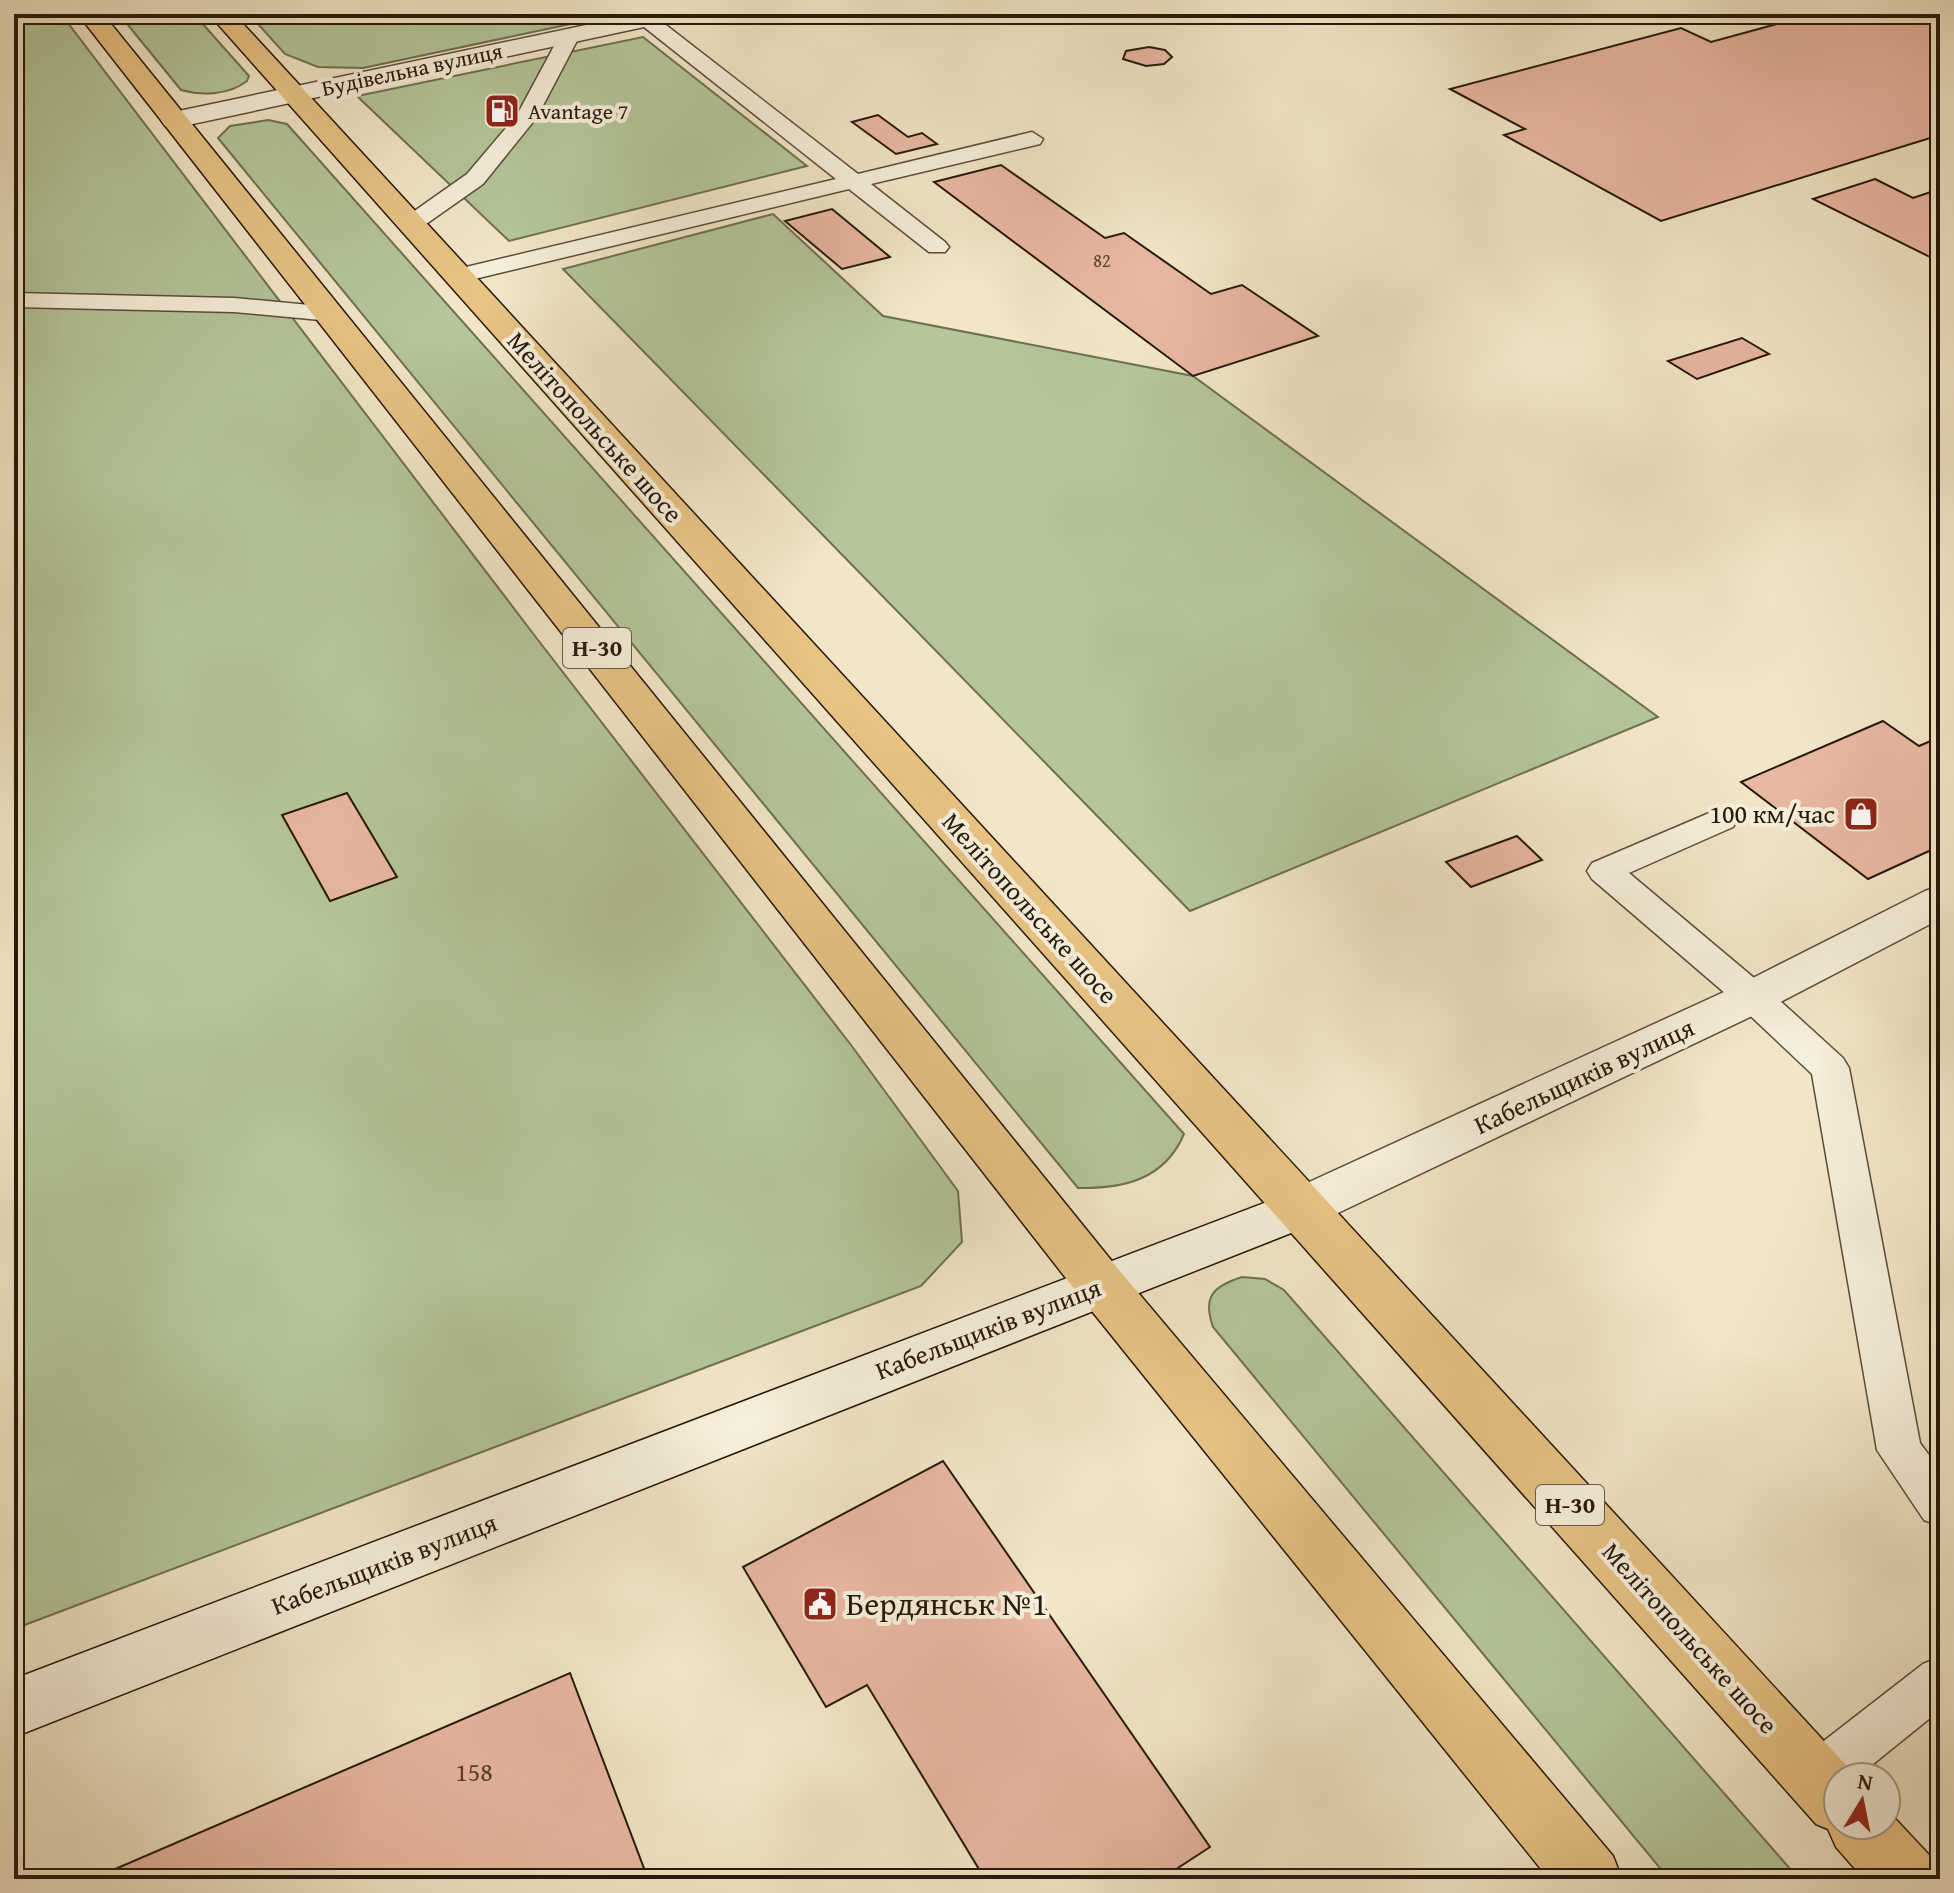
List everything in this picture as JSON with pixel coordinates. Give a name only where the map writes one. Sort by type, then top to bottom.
[{"type":"main road","name":"Н-30","points":[[90,14],[1101,1285],[1590,1879]]},
{"type":"main road","name":"Мелітопольське шосе","points":[[221,14],[1822,1784]]},
{"type":"main road","points":[[1873,1841],[1907,1879]]},
{"type":"street","name":"Будівельна вулиця","points":[[174,120],[578,27],[672,14]]},
{"type":"street","name":"Кабельщиків вулиця","points":[[14,1708],[1301,1208],[1753,997],[1940,901]]},
{"type":"lane","points":[[646,19],[937,247]]},
{"type":"lane","points":[[411,224],[475,179],[526,117],[578,27]]},
{"type":"lane","points":[[458,276],[1032,139]]},
{"type":"lane","points":[[14,300],[234,305],[331,314]]},
{"type":"lane","points":[[1721,819],[1604,871],[1753,997],[1830,1068],[1899,1450],[1940,1506]]},
{"type":"lane","points":[[1857,1761],[1940,1680]]},
{"type":"green space","points":[[14,14],[61,14],[851,1045],[958,1191],[962,1242],[921,1286],[14,1629]]},
{"type":"green space","points":[[119,14],[194,14],[249,76],[247,81],[216,93],[181,90]]},
{"type":"green space","points":[[249,14],[618,14],[363,68],[318,67],[285,54]]},
{"type":"green space","points":[[643,37],[807,166],[509,241],[357,96]]},
{"type":"green space","points":[[268,120],[287,124],[1184,1134],[1166,1162],[1127,1183],[1078,1188],[218,138],[230,126]]},
{"type":"green space","points":[[773,214],[883,316],[1193,376],[1658,717],[1190,911],[563,269]]},
{"type":"green space","points":[[1242,1277],[1265,1279],[1284,1290],[1799,1879],[1669,1879],[1213,1327],[1209,1307],[1213,1294],[1224,1284]]},
{"type":"building","points":[[1766,14],[1940,14],[1940,135],[1661,221],[1504,135],[1525,129],[1450,89],[1681,28],[1711,42],[1784,22]]},
{"type":"building","points":[[1149,47],[1165,50],[1172,57],[1164,64],[1146,66],[1123,59],[1126,51]]},
{"type":"building","points":[[878,115],[908,137],[922,133],[937,144],[896,154],[852,122]]},
{"type":"building","points":[[1001,165],[1105,238],[1124,233],[1211,294],[1242,285],[1318,336],[1193,376],[934,182]]},
{"type":"building","points":[[1875,179],[1913,198],[1940,189],[1940,262],[1813,199]]},
{"type":"building","points":[[832,209],[890,257],[842,269],[785,221]]},
{"type":"building","points":[[1742,338],[1769,354],[1697,379],[1668,361]]},
{"type":"building","name":"100 км/час","points":[[1883,721],[1919,746],[1940,737],[1940,846],[1868,879],[1741,782]]},
{"type":"building","points":[[347,793],[397,877],[330,901],[282,815]]},
{"type":"building","points":[[1517,836],[1542,860],[1471,887],[1446,862]]},
{"type":"building","points":[[943,1461],[1210,1847],[1161,1879],[985,1879],[867,1685],[826,1707],[743,1567]]},
{"type":"building","points":[[570,1673],[645,1871],[626,1879],[92,1879]]},
{"type":"place","name":"Avantage 7","points":[[502,111]]},
{"type":"place","name":"100 км/час","points":[[1861,814]]},
{"type":"place","name":"Бердянськ №1","points":[[820,1604]]}]
